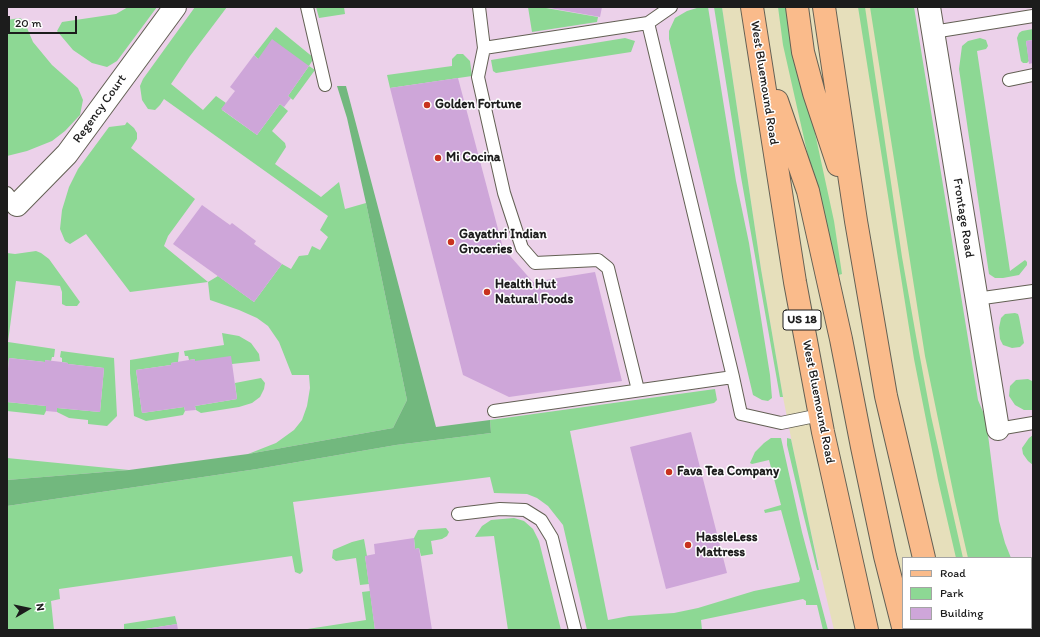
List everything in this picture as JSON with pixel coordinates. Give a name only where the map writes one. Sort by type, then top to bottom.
[{"type":"main road","name":"West Bluemound Road","points":[[752,7],[795,282],[820,415],[867,630]]},
{"type":"main road","points":[[797,7],[803,52],[814,94],[856,221]]},
{"type":"main road","points":[[824,7],[856,221],[886,396],[924,557]]},
{"type":"main road","points":[[758,43],[808,191],[841,339],[882,540],[902,624]]},
{"type":"street","name":"Regency Court","points":[[12,199],[67,154],[175,7]]},
{"type":"street","name":"Frontage Road","points":[[929,7],[998,429]]},
{"type":"lane","points":[[307,7],[325,85]]},
{"type":"lane","points":[[479,7],[484,48],[478,77],[504,193],[522,248],[535,263],[598,260],[608,268],[638,390]]},
{"type":"lane","points":[[484,48],[648,23],[671,7]]},
{"type":"lane","points":[[933,32],[1033,16]]},
{"type":"lane","points":[[648,23],[741,414],[781,423],[820,415]]},
{"type":"lane","points":[[1008,80],[1033,75]]},
{"type":"lane","points":[[976,299],[1033,291]]},
{"type":"lane","points":[[494,411],[733,376]]},
{"type":"lane","points":[[998,429],[1033,423]]},
{"type":"lane","points":[[458,514],[500,509],[525,510],[541,520],[552,538],[575,630]]},
{"type":"shaded area","points":[[7,7],[722,7],[761,269],[783,397],[801,489],[834,630],[7,630]]},
{"type":"shaded area","points":[[905,7],[1033,7],[1033,599],[1032,557],[997,557]]},
{"type":"green space","points":[[128,7],[157,7],[117,61],[107,67],[92,63],[73,50],[57,31],[62,22],[116,14]]},
{"type":"green space","points":[[195,7],[227,7],[171,84],[203,110],[216,96],[226,103],[222,110],[257,135],[280,104],[288,111],[272,131],[285,143],[286,147],[275,164],[321,197],[339,182],[345,209],[366,203],[407,400],[393,428],[248,454],[276,443],[294,430],[302,420],[307,406],[310,388],[309,375],[292,375],[279,342],[268,326],[257,318],[210,300],[208,282],[218,276],[254,302],[282,264],[291,269],[299,256],[308,255],[312,246],[320,250],[328,237],[320,230],[328,216],[164,99],[155,110],[148,109],[142,100],[140,86],[143,79]]},
{"type":"green space","points":[[316,7],[344,7],[345,14],[319,18]]},
{"type":"green space","points":[[528,7],[546,7],[598,17],[597,22],[532,32]]},
{"type":"green space","points":[[700,7],[708,7],[736,181],[749,243],[770,375],[772,398],[768,401],[762,400],[753,395],[669,39],[669,31],[675,18],[687,11]]},
{"type":"green space","points":[[714,7],[722,7],[761,269],[783,397],[780,397],[741,177]]},
{"type":"green space","points":[[778,7],[790,7],[834,221],[842,274],[835,276],[783,45]]},
{"type":"green space","points":[[858,7],[865,7],[902,257],[916,336],[931,416],[963,557],[956,557],[938,480],[914,359]]},
{"type":"green space","points":[[870,7],[914,7],[978,400],[986,419],[999,521],[1011,557],[968,557],[925,356]]},
{"type":"green space","points":[[20,18],[24,21],[33,42],[52,65],[78,88],[83,100],[80,115],[65,131],[52,141],[27,151],[7,156],[7,20]]},
{"type":"green space","points":[[276,27],[314,58],[309,66],[258,59],[254,55]]},
{"type":"green space","points":[[1033,29],[1033,40],[1026,41],[1029,61],[1027,63],[1023,63],[1021,61],[1017,38],[1019,33],[1022,31]]},
{"type":"green space","points":[[625,38],[635,41],[631,52],[496,73],[493,71],[491,60]]},
{"type":"green space","points":[[980,38],[986,40],[988,46],[986,49],[977,51],[1010,271],[1025,260],[1027,262],[1027,265],[1019,275],[1003,278],[995,278],[989,274],[959,69],[962,46],[968,41]]},
{"type":"green space","points":[[457,54],[463,54],[470,61],[472,76],[390,88],[387,75],[452,66],[452,59]]},
{"type":"green space","points":[[309,66],[315,70],[293,100],[288,96]]},
{"type":"green space","points":[[337,86],[346,86],[436,427],[490,420],[491,433],[396,445],[257,469],[7,506],[7,480],[129,470],[248,454],[393,428],[407,400],[366,203],[347,118]]},
{"type":"green space","points":[[127,122],[137,133],[137,139],[131,148],[195,199],[168,236],[164,246],[208,282],[130,292],[86,234],[70,244],[65,241],[60,229],[62,210],[69,187],[78,169],[109,127],[125,125]]},
{"type":"green space","points":[[36,251],[49,259],[80,302],[77,306],[66,306],[62,304],[62,292],[60,286],[16,281],[8,342],[55,349],[54,357],[52,357],[51,361],[45,360],[45,362],[9,358],[7,379],[7,253],[15,254]]},
{"type":"green space","points":[[1005,314],[1018,314],[1019,317],[1024,343],[1020,347],[1012,348],[1003,345],[1000,339],[999,328],[1001,318]]},
{"type":"green space","points":[[222,333],[239,336],[251,343],[259,354],[260,361],[232,364],[195,361],[195,359],[189,360],[188,356],[185,356],[184,351],[224,345]]},
{"type":"green space","points":[[61,351],[114,358],[117,416],[107,426],[88,424],[88,420],[69,418],[57,412],[57,408],[100,412],[104,368],[62,362],[62,358],[60,357]]},
{"type":"green space","points":[[179,352],[178,362],[171,363],[171,365],[136,370],[142,413],[184,407],[185,411],[183,415],[146,421],[134,416],[130,360]]},
{"type":"green space","points":[[261,378],[265,383],[264,389],[260,397],[252,403],[239,407],[201,413],[196,410],[195,406],[237,399],[235,383]]},
{"type":"green space","points":[[1028,379],[1032,381],[1033,410],[1024,410],[1015,405],[1009,396],[1010,386],[1016,380]]},
{"type":"green space","points":[[715,389],[717,400],[714,403],[570,431],[608,620],[629,616],[674,613],[698,608],[754,591],[799,582],[800,579],[781,510],[765,513],[764,510],[781,505],[769,460],[752,464],[750,463],[755,452],[764,443],[771,438],[781,438],[802,532],[828,630],[823,630],[817,605],[806,605],[806,601],[803,599],[701,620],[702,630],[587,630],[563,525],[548,506],[537,498],[527,494],[494,493],[490,477],[293,502],[303,571],[300,574],[295,572],[292,556],[59,589],[60,599],[51,601],[54,630],[7,630],[7,506],[257,469],[396,445],[491,433],[490,420]]},
{"type":"green space","points":[[7,402],[46,406],[46,411],[44,415],[7,411]]},
{"type":"green space","points":[[1033,435],[1033,465],[1023,454],[1022,448]]},
{"type":"green space","points":[[787,438],[791,439],[819,570],[817,570],[803,513],[787,445]]},
{"type":"green space","points":[[7,458],[129,470],[7,480]]},
{"type":"green space","points":[[514,518],[524,521],[533,529],[539,541],[561,630],[508,630],[494,536],[475,537],[482,526],[491,520]]},
{"type":"green space","points":[[446,528],[449,532],[447,536],[442,539],[431,541],[433,554],[421,556],[419,548],[415,549],[414,538],[418,530]]},
{"type":"green space","points":[[364,539],[369,584],[360,585],[356,558],[336,561],[332,558],[333,550]]},
{"type":"green space","points":[[1032,586],[1033,587],[1033,630],[986,630],[1032,629]]},
{"type":"green space","points":[[370,591],[375,630],[301,630],[366,620],[362,592]]},
{"type":"green space","points":[[175,616],[177,624],[139,630],[124,630],[124,624]]},
{"type":"building","points":[[544,7],[602,7],[600,17]]},
{"type":"building","points":[[272,39],[309,66],[288,96],[291,98],[284,107],[280,104],[257,135],[221,109],[235,91],[230,87],[254,55],[258,59]]},
{"type":"building","points":[[1033,40],[1033,63],[1029,64],[1026,41]]},
{"type":"building","points":[[458,78],[503,248],[533,282],[595,272],[622,381],[509,397],[463,375],[390,88]]},
{"type":"building","points":[[202,205],[230,225],[232,223],[256,241],[254,244],[282,264],[254,302],[173,244]]},
{"type":"building","points":[[231,356],[237,399],[195,406],[196,410],[185,411],[184,407],[142,413],[136,370],[171,365],[171,363],[195,359],[195,361]]},
{"type":"building","points":[[9,358],[45,362],[45,360],[104,368],[100,412],[57,408],[57,412],[46,411],[46,406],[7,402]]},
{"type":"building","points":[[691,432],[727,573],[666,589],[630,447]]},
{"type":"building","points":[[414,538],[415,549],[419,548],[432,630],[375,630],[365,556],[375,554],[374,544]]},
{"type":"building","points":[[177,624],[178,630],[145,630],[145,629]]},
{"type":"place","name":"Golden Fortune","points":[[427,105]]},
{"type":"place","name":"Mi Cocina","points":[[438,158]]},
{"type":"place","name":"Gayathri Indian Groceries","points":[[451,242]]},
{"type":"place","name":"Health Hut Natural Foods","points":[[487,292]]},
{"type":"place","name":"Fava Tea Company","points":[[669,472]]},
{"type":"place","name":"HassleLess Mattress","points":[[688,545]]}]
